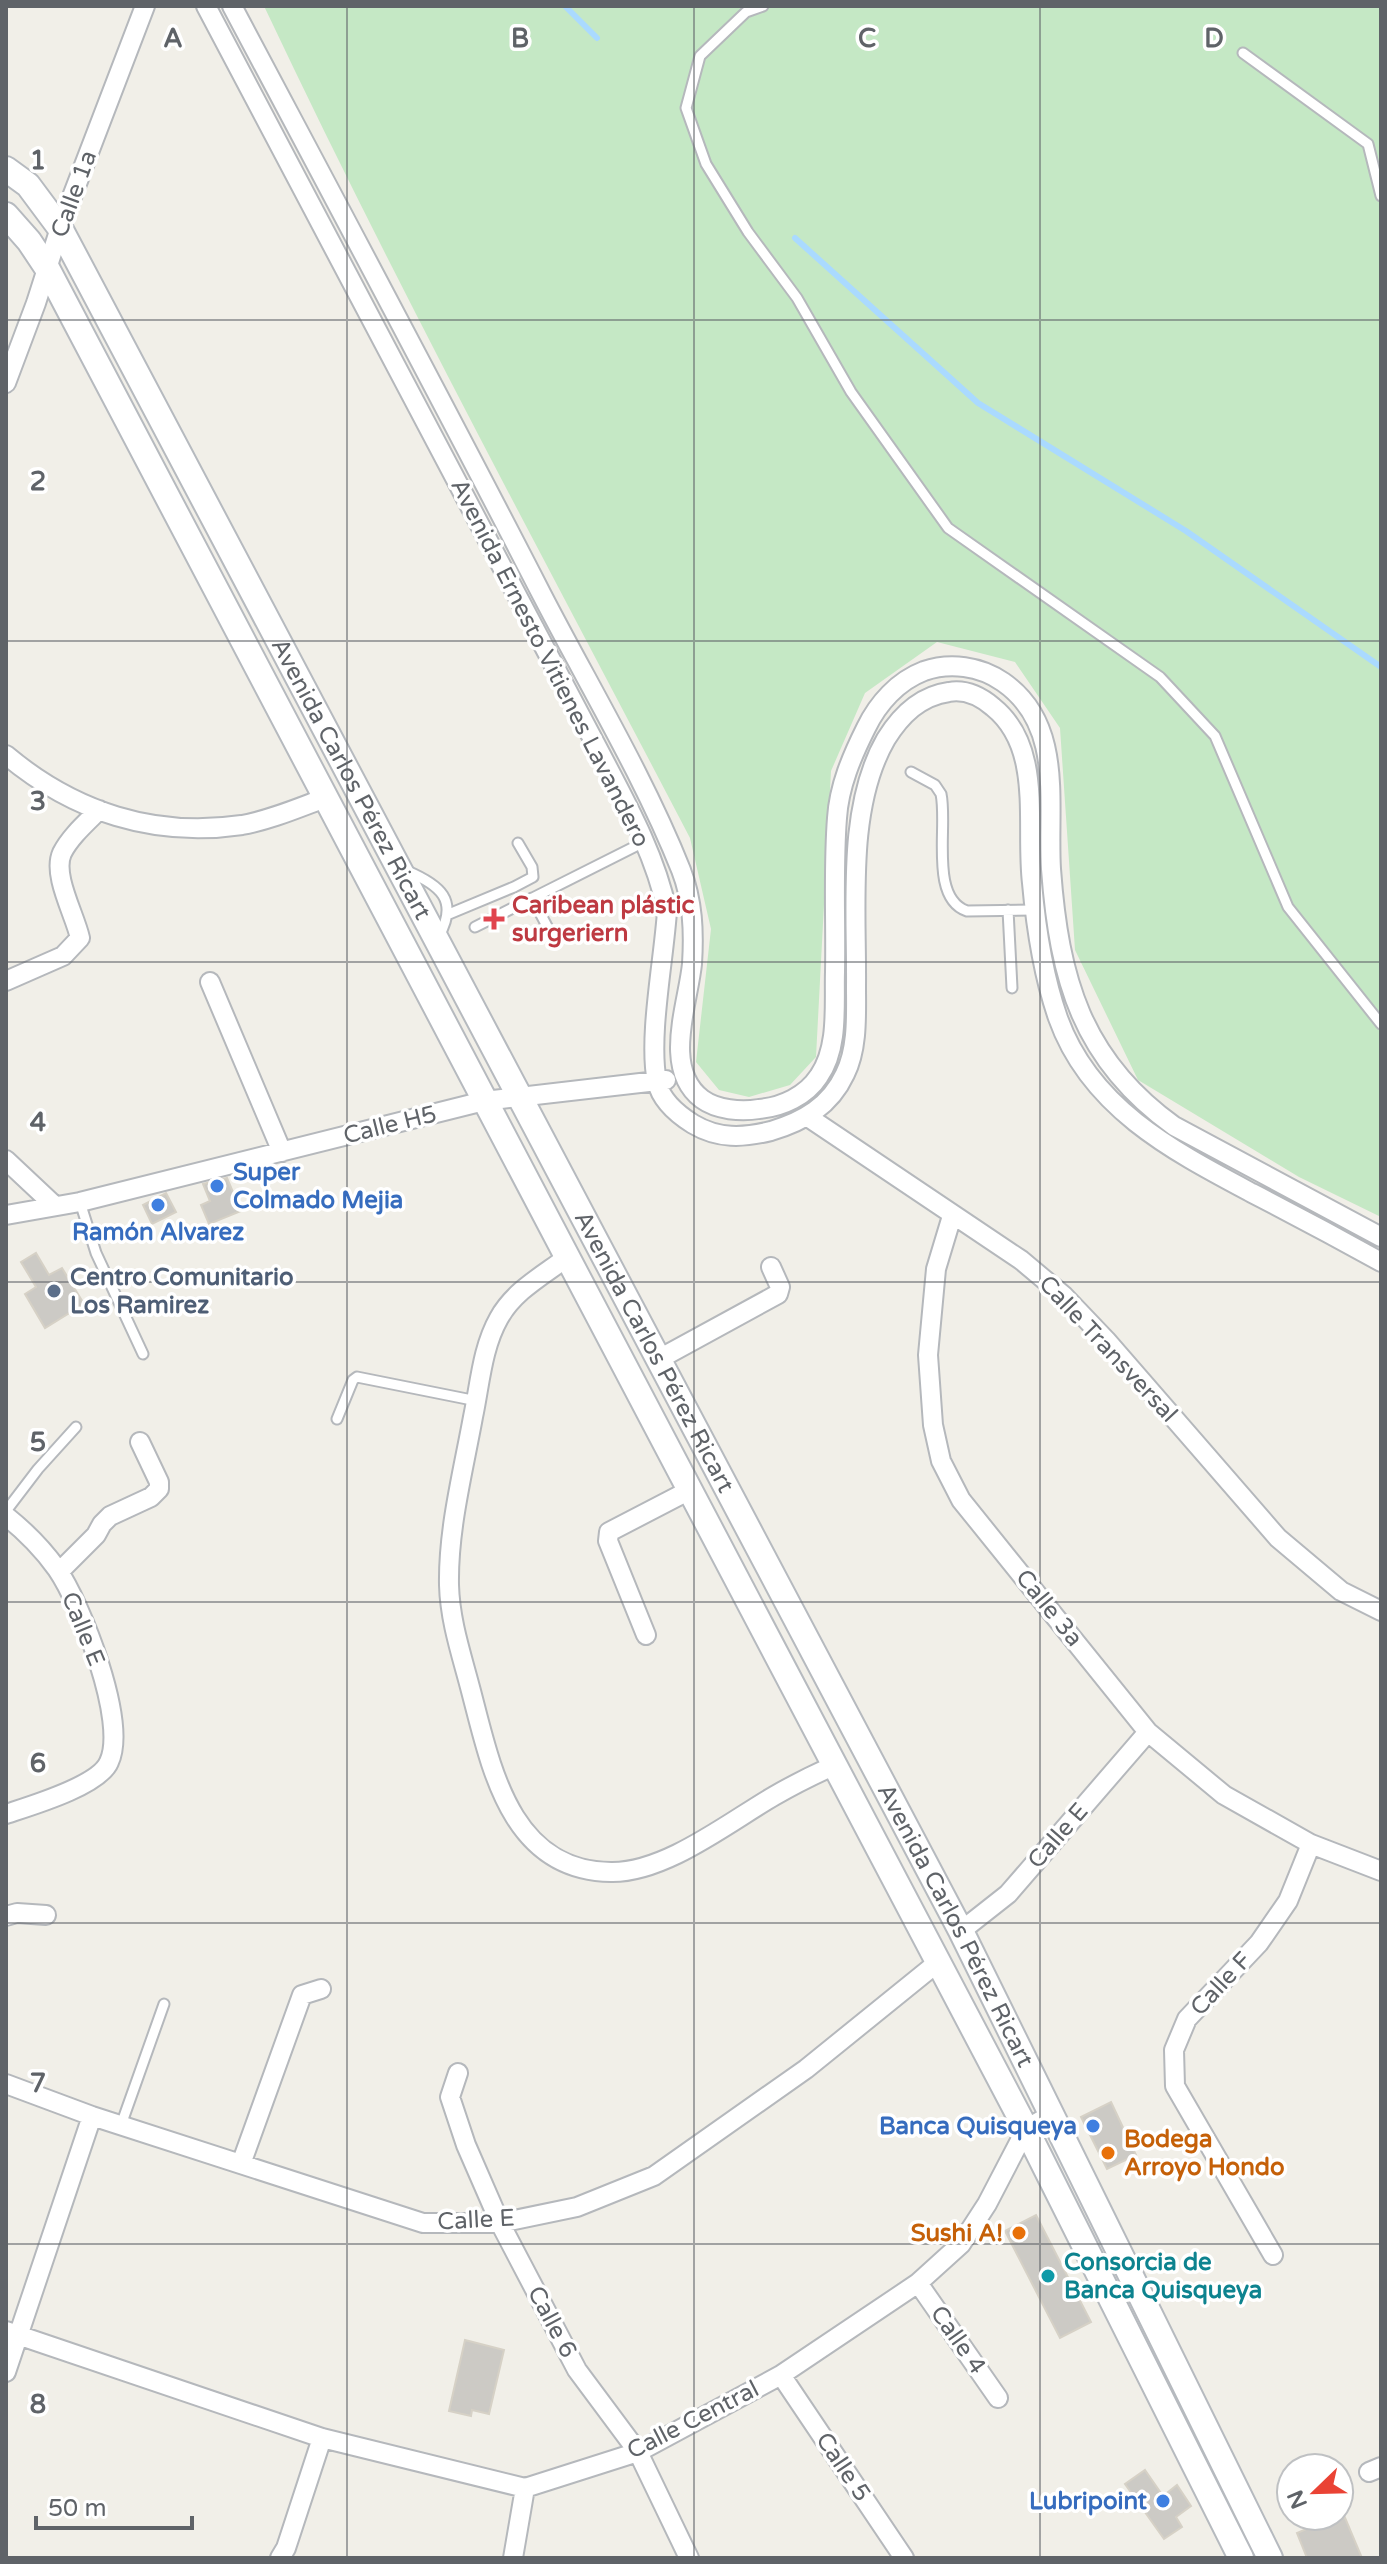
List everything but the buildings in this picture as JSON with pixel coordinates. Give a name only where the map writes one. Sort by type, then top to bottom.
[{"type":"main road","name":"Avenida Carlos Pérez Ricart","points":[[6,169],[28,185],[60,228],[522,1098],[961,1931],[1270,2558]]},
{"type":"main road","name":"Avenida Carlos Pérez Ricart","points":[[6,215],[47,268],[1026,2129],[1241,2558]]},
{"type":"street","name":"Calle 1a","points":[[6,383],[60,228],[145,6]]},
{"type":"street","name":"Avenida Ernesto Vitienes Lavandero","points":[[206,6],[597,747],[644,842],[667,911],[655,1034],[657,1082]]},
{"type":"street","name":"Avenida Ernesto Vitienes Lavandero","points":[[232,6],[617,737],[682,873],[691,899],[693,924],[692,963],[679,1050],[684,1075]]},
{"type":"street","points":[[684,1075],[700,1098],[717,1107],[745,1111],[768,1109],[793,1099],[816,1082],[828,1061],[834,1029],[837,812],[849,766],[872,717],[887,697],[907,679],[929,669],[954,665],[980,670],[1004,683],[1024,703],[1039,725],[1047,749],[1051,776],[1051,868],[1061,944],[1072,990],[1097,1049],[1114,1073],[1154,1112],[1174,1126],[1381,1237]]},
{"type":"street","points":[[657,1082],[674,1111],[709,1132],[726,1137],[750,1136],[808,1117],[826,1104],[847,1071],[855,1020],[861,809],[867,780],[893,728],[909,709],[947,692],[964,691],[981,697],[1012,724],[1025,755],[1035,910],[1050,991],[1072,1050],[1105,1095],[1147,1133],[1381,1262]]},
{"type":"street","points":[[6,755],[57,793],[99,810],[150,825],[189,829],[245,824],[325,798]]},
{"type":"street","points":[[6,981],[63,956],[80,938],[62,883],[61,854],[99,810]]},
{"type":"street","points":[[210,982],[282,1152]]},
{"type":"street","points":[[828,1061],[847,1071]]},
{"type":"street","name":"Calle H5","points":[[6,1215],[80,1202],[484,1101],[657,1082],[684,1075]]},
{"type":"street","name":"Calle Transversal","points":[[808,1117],[1021,1260],[1064,1296],[1278,1538],[1341,1591],[1381,1611]]},
{"type":"street","points":[[6,1160],[55,1206]]},
{"type":"street","name":"Calle 3a","points":[[952,1216],[936,1269],[929,1331],[933,1425],[941,1461],[961,1500],[1148,1732],[1224,1795],[1311,1844],[1381,1871]]},
{"type":"street","points":[[566,1258],[513,1297],[488,1341],[450,1547],[449,1587],[454,1631],[494,1777],[511,1813],[533,1839],[555,1856],[581,1867],[611,1872],[644,1867],[694,1845],[774,1796],[833,1766]]},
{"type":"street","points":[[659,1359],[778,1294],[780,1287],[771,1267]]},
{"type":"street","points":[[59,1572],[96,1535],[110,1516],[151,1497],[159,1489],[159,1482],[140,1442]]},
{"type":"street","points":[[646,1635],[608,1541],[609,1532],[688,1491]]},
{"type":"street","name":"Calle E","points":[[6,1514],[32,1536],[59,1572],[84,1623],[106,1688],[113,1742],[109,1764],[92,1779],[6,1814]]},
{"type":"street","name":"Calle E","points":[[961,1931],[1008,1894],[1148,1732]]},
{"type":"street","name":"Calle F","points":[[1273,2255],[1175,2086],[1174,2050],[1187,2019],[1259,1943],[1288,1901],[1311,1844]]},
{"type":"street","points":[[6,1916],[17,1913],[46,1915]]},
{"type":"street","name":"Calle E","points":[[6,2084],[92,2116],[423,2223],[500,2223],[577,2207],[654,2176],[806,2069],[937,1963]]},
{"type":"street","points":[[241,2164],[298,2003],[302,1995],[321,1989]]},
{"type":"street","name":"Calle 6","points":[[458,2073],[450,2097],[466,2145],[500,2223],[577,2370],[638,2452],[689,2558]]},
{"type":"street","points":[[1026,2129],[1052,2114]]},
{"type":"street","points":[[6,2372],[12,2333],[92,2116]]},
{"type":"street","name":"Calle Central","points":[[525,2488],[638,2452],[781,2375],[918,2283],[961,2244],[987,2204],[1026,2129]]},
{"type":"street","name":"Calle 4","points":[[918,2283],[998,2398]]},
{"type":"street","points":[[12,2333],[322,2438],[525,2488],[513,2558]]},
{"type":"street","name":"Calle 5","points":[[781,2375],[904,2558]]},
{"type":"street","points":[[280,2558],[322,2438]]},
{"type":"lane","points":[[763,6],[746,12],[700,56],[686,108],[706,164],[748,232],[797,298],[851,392],[948,528],[1160,677],[1215,736],[1288,907],[1381,1024]]},
{"type":"lane","points":[[1243,53],[1368,144],[1381,196]]},
{"type":"lane","points":[[911,772],[935,785],[941,794],[943,869],[949,897],[959,908],[967,911],[1035,910]]},
{"type":"lane","points":[[475,927],[644,842]]},
{"type":"lane","points":[[437,939],[449,914],[533,877],[532,867],[518,843]]},
{"type":"lane","points":[[399,868],[431,881],[440,892],[449,914]]},
{"type":"lane","points":[[532,898],[556,943]]},
{"type":"lane","points":[[1008,910],[1012,988]]},
{"type":"lane","points":[[80,1202],[96,1253],[143,1354]]},
{"type":"lane","points":[[337,1419],[357,1377],[477,1401]]},
{"type":"lane","points":[[6,1514],[38,1469],[76,1427]]},
{"type":"lane","points":[[121,2125],[164,2004]]},
{"type":"green space","points":[[264,6],[1381,6],[1381,1217],[1299,1177],[1138,1080],[1075,950],[1060,728],[1015,662],[937,642],[865,693],[831,771],[816,1057],[790,1085],[749,1097],[719,1090],[696,1062],[711,929],[690,838],[419,320]]},
{"type":"waterway","points":[[565,6],[597,38]]},
{"type":"waterway","points":[[795,238],[978,403],[1186,531],[1381,667]]},
{"type":"place","name":"Caribean plástic surgeriern","points":[[494,919]]},
{"type":"place","name":"Super Colmado Mejia","points":[[217,1186]]},
{"type":"place","name":"Ramón Alvarez","points":[[158,1205]]},
{"type":"place","name":"Centro Comunitario Los Ramirez","points":[[54,1291]]},
{"type":"place","name":"Banca Quisqueya","points":[[1093,2126]]},
{"type":"place","name":"Bodega Arroyo Hondo","points":[[1108,2153]]},
{"type":"place","name":"Sushi A!","points":[[1019,2233]]},
{"type":"place","name":"Consorcia de Banca Quisqueya","points":[[1048,2276]]},
{"type":"place","name":"Lubripoint","points":[[1163,2501]]}]
